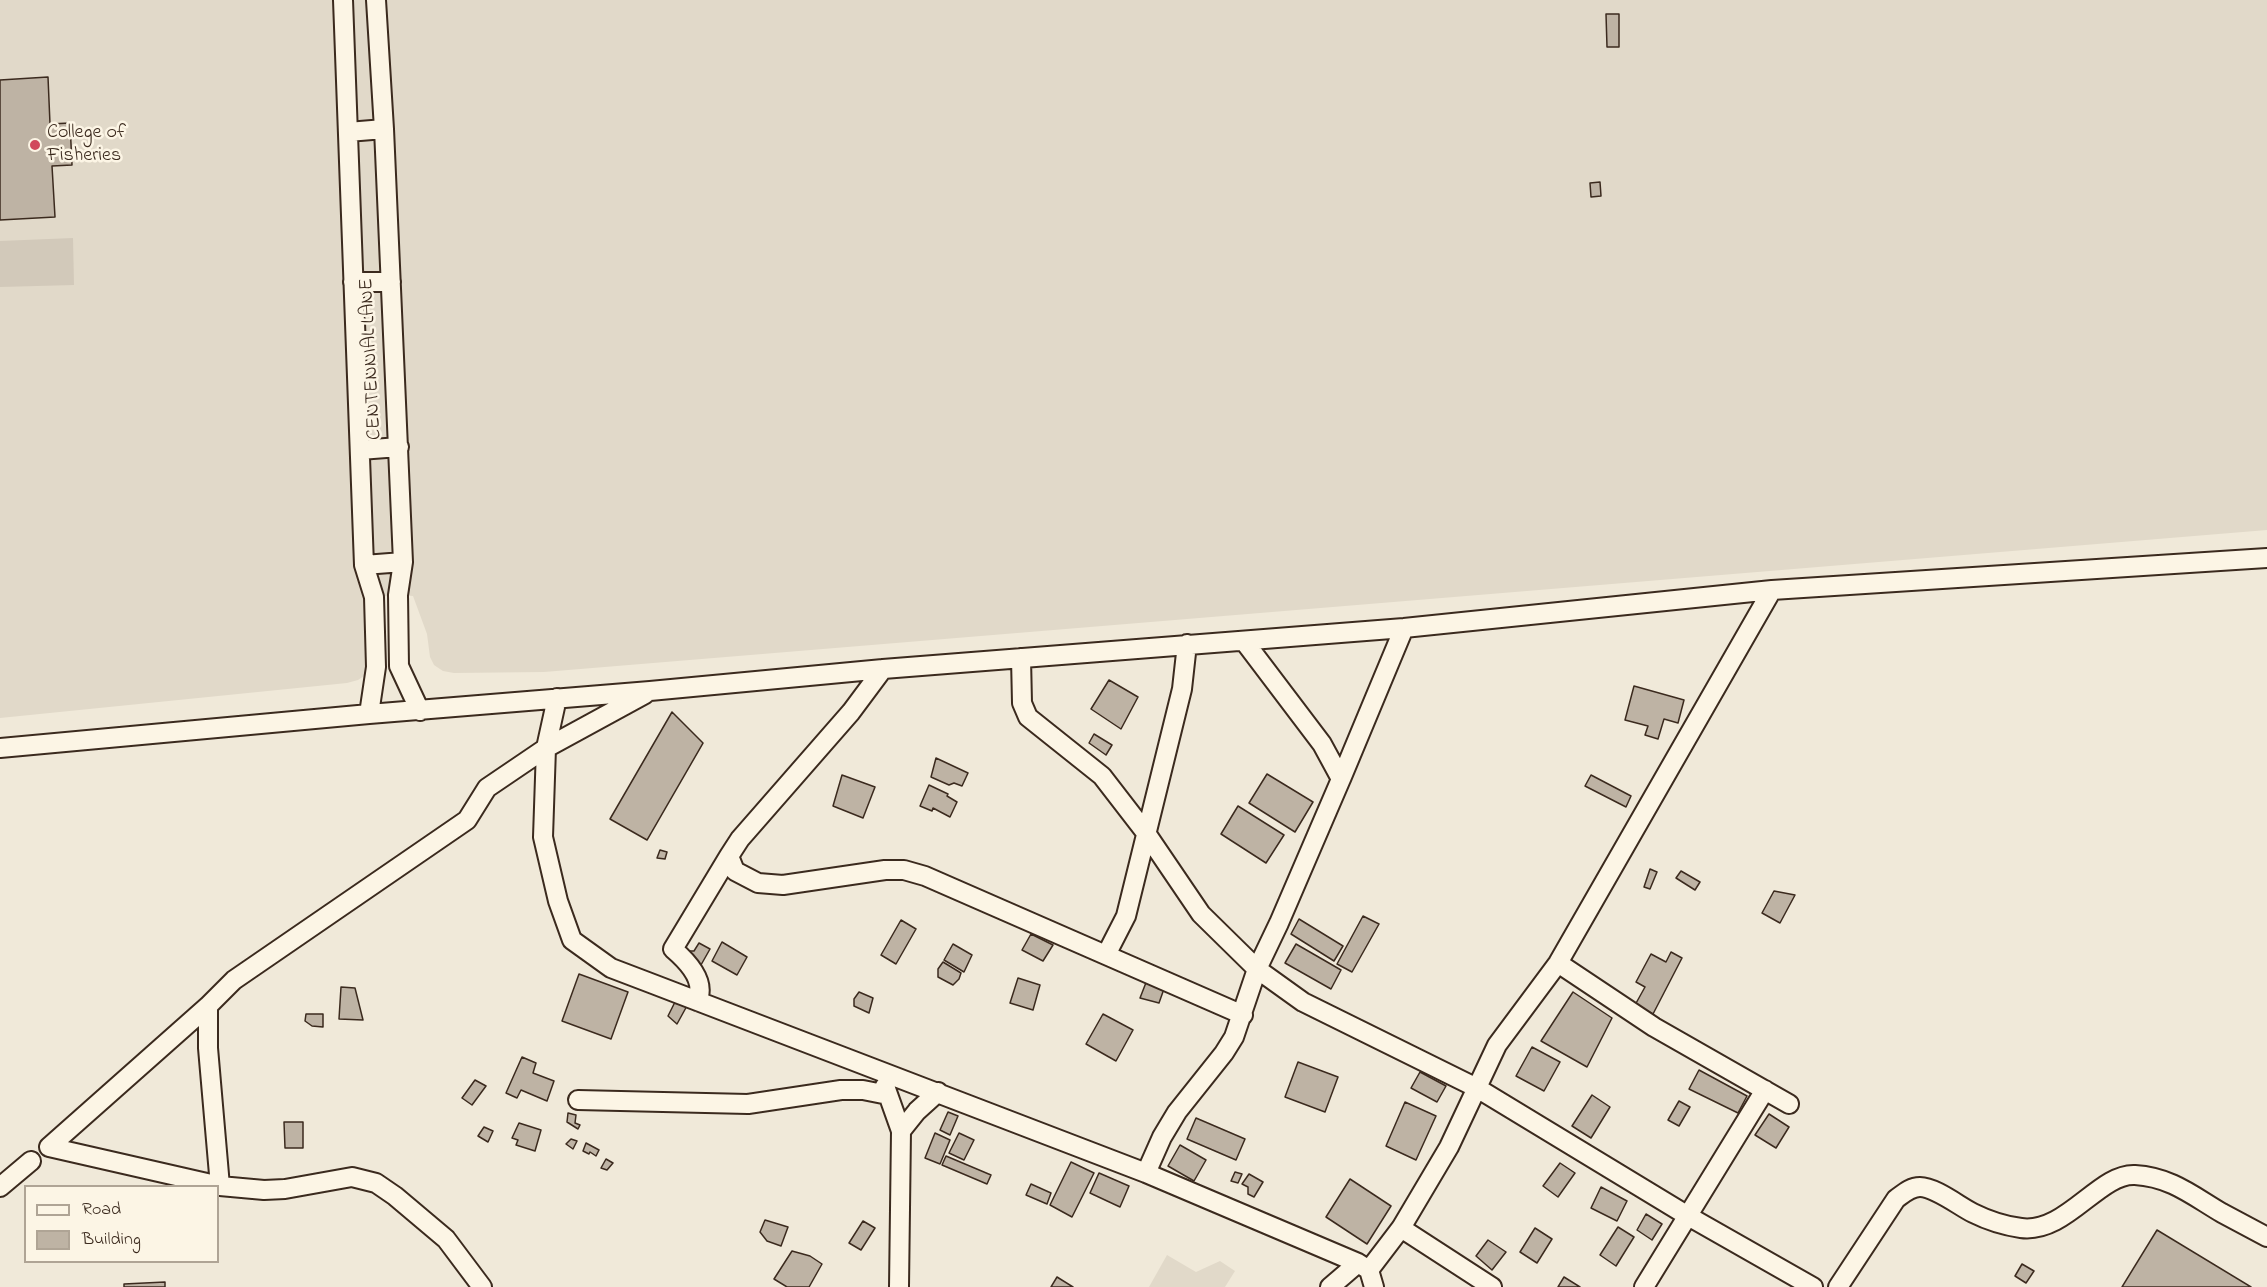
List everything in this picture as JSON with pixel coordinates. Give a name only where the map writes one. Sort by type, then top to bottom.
[{"type":"street","name":"CENTENNIAL LANE","points":[[343,0],[364,565],[374,597],[376,667],[369,714]]},
{"type":"street","name":"CENTENNIAL LANE","points":[[376,0],[384,129],[403,562],[398,595],[399,666],[420,711]]},
{"type":"street","points":[[348,132],[384,129]]},
{"type":"street","points":[[353,282],[391,282]]},
{"type":"street","points":[[360,450],[399,447]]},
{"type":"street","points":[[0,748],[883,669],[1404,628],[1772,590],[2267,558]]},
{"type":"street","points":[[364,565],[403,562]]},
{"type":"street","points":[[1330,1287],[1369,1278],[1401,1228],[1449,1147],[1497,1045],[1558,963],[1772,590]]},
{"type":"street","points":[[374,626],[398,625]]},
{"type":"street","points":[[1146,1173],[1162,1137],[1177,1112],[1224,1053],[1243,1015],[1257,969],[1279,923],[1404,628]]},
{"type":"street","points":[[1244,641],[1322,744],[1341,779]]},
{"type":"street","points":[[1106,955],[1126,915],[1182,689],[1187,644]]},
{"type":"street","points":[[1022,658],[1022,703],[1029,717],[1102,776],[1146,833],[1201,914],[1257,969],[1303,1002],[1477,1088],[1688,1216],[1813,1287]]},
{"type":"street","points":[[376,667],[399,666]]},
{"type":"street","points":[[697,1001],[700,995],[696,977],[690,964],[674,949],[740,839],[851,712],[883,669]]},
{"type":"street","points":[[216,1185],[49,1147],[208,1006],[234,980],[467,820],[487,788],[546,748],[650,691]]},
{"type":"street","points":[[557,698],[546,748],[543,837],[558,901],[572,940],[611,968],[1146,1173],[1369,1278]]},
{"type":"street","points":[[729,856],[735,871],[758,883],[783,885],[885,870],[904,870],[925,876],[1243,1015]]},
{"type":"street","points":[[1558,963],[1654,1027],[1789,1104]]},
{"type":"street","points":[[208,1006],[208,1048],[220,1186],[264,1190],[285,1189],[352,1177],[376,1183],[446,1239],[482,1287]]},
{"type":"street","points":[[879,1070],[901,1131],[899,1287]]},
{"type":"street","points":[[578,1100],[748,1104],[841,1090],[862,1090],[888,1095]]},
{"type":"street","points":[[1644,1287],[1765,1090]]},
{"type":"street","points":[[901,1131],[917,1111],[938,1092]]},
{"type":"street","points":[[0,1187],[31,1161]]},
{"type":"street","points":[[1838,1287],[1896,1199],[1909,1189],[1920,1187],[1930,1189],[1975,1214],[2023,1228],[2044,1227],[2112,1182],[2132,1175],[2154,1178],[2175,1184],[2267,1237]]},
{"type":"street","points":[[1401,1228],[1492,1287]]},
{"type":"shaded area","points":[[0,0],[2267,0],[2267,530],[544,672],[454,673],[443,671],[434,665],[430,657],[427,634],[413,596],[398,595],[374,597],[367,666],[364,676],[358,680],[347,683],[0,718]]},
{"type":"shaded area","points":[[73,238],[74,285],[0,287],[0,241]]},
{"type":"shaded area","points":[[1167,1255],[1196,1272],[1220,1261],[1235,1271],[1225,1287],[1149,1287]]},
{"type":"building","points":[[1606,14],[1619,14],[1619,47],[1607,47]]},
{"type":"building","name":"College of Fisheries","points":[[48,77],[50,124],[70,123],[72,165],[52,166],[55,217],[0,220],[0,80]]},
{"type":"building","points":[[1600,182],[1601,196],[1591,197],[1590,183]]},
{"type":"building","points":[[1109,680],[1138,697],[1121,729],[1091,709]]},
{"type":"building","points":[[1634,686],[1684,700],[1678,723],[1664,719],[1658,739],[1645,735],[1648,726],[1625,720]]},
{"type":"building","points":[[672,712],[703,743],[647,840],[610,819]]},
{"type":"building","points":[[1094,734],[1112,745],[1106,755],[1089,743]]},
{"type":"building","points":[[936,758],[968,773],[962,786],[954,783],[949,785],[931,777]]},
{"type":"building","points":[[1267,774],[1313,802],[1295,832],[1249,803]]},
{"type":"building","points":[[842,775],[875,787],[863,818],[833,806]]},
{"type":"building","points":[[1591,775],[1631,796],[1626,807],[1585,786]]},
{"type":"building","points":[[929,785],[948,794],[947,796],[957,802],[950,817],[933,808],[932,811],[920,806]]},
{"type":"building","points":[[1238,806],[1284,835],[1266,863],[1221,834]]},
{"type":"building","points":[[660,850],[667,852],[665,859],[657,858]]},
{"type":"building","points":[[1650,869],[1657,872],[1650,889],[1644,887]]},
{"type":"building","points":[[1681,871],[1700,882],[1695,890],[1676,878]]},
{"type":"building","points":[[1774,891],[1795,895],[1780,923],[1762,913]]},
{"type":"building","points":[[1363,916],[1379,924],[1352,972],[1337,964]]},
{"type":"building","points":[[1299,919],[1343,946],[1334,961],[1291,934]]},
{"type":"building","points":[[901,920],[916,929],[896,964],[881,955]]},
{"type":"building","points":[[1031,934],[1053,945],[1043,961],[1022,950]]},
{"type":"building","points":[[722,942],[747,957],[737,975],[712,961]]},
{"type":"building","points":[[699,943],[710,949],[697,972],[687,951],[694,951]]},
{"type":"building","points":[[953,944],[972,955],[964,972],[944,960]]},
{"type":"building","points":[[1296,944],[1341,970],[1331,989],[1285,963]]},
{"type":"building","points":[[1671,952],[1682,958],[1653,1014],[1635,1005],[1645,987],[1636,982],[1651,954],[1666,962]]},
{"type":"building","points":[[943,962],[961,973],[953,985],[938,977],[938,969]]},
{"type":"building","points":[[579,974],[628,992],[611,1039],[562,1021]]},
{"type":"building","points":[[1018,978],[1040,985],[1033,1010],[1010,1003]]},
{"type":"building","points":[[1147,980],[1165,986],[1159,1003],[1140,998]]},
{"type":"building","points":[[341,987],[355,988],[363,1020],[339,1019]]},
{"type":"building","points":[[859,992],[873,998],[869,1013],[854,1006],[854,999]]},
{"type":"building","points":[[1573,992],[1612,1018],[1587,1067],[1541,1041]]},
{"type":"building","points":[[677,998],[688,1004],[677,1024],[668,1016]]},
{"type":"building","points":[[306,1014],[323,1014],[323,1027],[312,1026],[305,1021]]},
{"type":"building","points":[[1103,1014],[1133,1030],[1116,1061],[1086,1044]]},
{"type":"building","points":[[1532,1047],[1560,1062],[1544,1091],[1516,1076]]},
{"type":"building","points":[[522,1057],[536,1063],[533,1073],[554,1081],[547,1101],[521,1090],[517,1098],[506,1093]]},
{"type":"building","points":[[1298,1062],[1338,1077],[1325,1112],[1285,1097]]},
{"type":"building","points":[[1699,1070],[1747,1096],[1738,1113],[1689,1089]]},
{"type":"building","points":[[1420,1072],[1446,1086],[1437,1102],[1411,1088]]},
{"type":"building","points":[[475,1080],[486,1086],[472,1105],[462,1098]]},
{"type":"building","points":[[1592,1095],[1610,1107],[1591,1138],[1572,1126]]},
{"type":"building","points":[[1679,1101],[1690,1107],[1679,1126],[1668,1120]]},
{"type":"building","points":[[1405,1102],[1436,1116],[1416,1160],[1386,1146]]},
{"type":"building","points":[[948,1112],[958,1116],[950,1135],[940,1130]]},
{"type":"building","points":[[568,1113],[576,1115],[575,1123],[580,1125],[578,1129],[567,1122]]},
{"type":"building","points":[[1769,1114],[1789,1127],[1776,1148],[1755,1135]]},
{"type":"building","points":[[1196,1118],[1245,1139],[1236,1160],[1187,1139]]},
{"type":"building","points":[[284,1122],[303,1122],[303,1148],[285,1148]]},
{"type":"building","points":[[519,1123],[541,1130],[535,1151],[516,1145],[518,1140],[512,1138]]},
{"type":"building","points":[[484,1127],[493,1131],[488,1142],[478,1136]]},
{"type":"building","points":[[935,1133],[950,1140],[940,1164],[925,1158]]},
{"type":"building","points":[[959,1133],[974,1140],[964,1160],[949,1153]]},
{"type":"building","points":[[571,1139],[577,1141],[573,1149],[566,1144]]},
{"type":"building","points":[[586,1143],[599,1150],[596,1156],[583,1151]]},
{"type":"building","points":[[1180,1145],[1206,1160],[1194,1181],[1168,1166]]},
{"type":"building","points":[[946,1156],[991,1175],[987,1184],[942,1165]]},
{"type":"building","points":[[606,1159],[613,1163],[607,1170],[601,1168]]},
{"type":"building","points":[[1071,1162],[1094,1173],[1072,1217],[1050,1205]]},
{"type":"building","points":[[1560,1163],[1575,1173],[1558,1197],[1543,1186]]},
{"type":"building","points":[[1235,1172],[1242,1174],[1238,1183],[1231,1181]]},
{"type":"building","points":[[1099,1173],[1129,1186],[1120,1207],[1090,1193]]},
{"type":"building","points":[[1249,1174],[1263,1182],[1254,1197],[1248,1194],[1248,1187],[1242,1184]]},
{"type":"building","points":[[1350,1179],[1391,1206],[1367,1244],[1326,1217]]},
{"type":"building","points":[[1031,1184],[1051,1193],[1047,1204],[1026,1195]]},
{"type":"building","points":[[1601,1187],[1627,1201],[1617,1221],[1591,1208]]},
{"type":"building","points":[[1646,1214],[1662,1224],[1652,1240],[1637,1230]]},
{"type":"building","points":[[765,1220],[788,1227],[781,1246],[767,1241],[760,1232]]},
{"type":"building","points":[[863,1221],[875,1228],[861,1250],[849,1243]]},
{"type":"building","points":[[1618,1227],[1634,1237],[1616,1266],[1600,1255]]},
{"type":"building","points":[[1535,1228],[1552,1239],[1537,1263],[1520,1252]]},
{"type":"building","points":[[2157,1230],[2251,1287],[2122,1287]]},
{"type":"building","points":[[1488,1240],[1506,1252],[1492,1270],[1476,1256]]},
{"type":"building","points":[[792,1251],[810,1256],[822,1264],[809,1287],[787,1287],[774,1279]]},
{"type":"building","points":[[2022,1264],[2034,1271],[2026,1283],[2015,1276]]},
{"type":"building","points":[[1057,1277],[1073,1287],[1051,1287]]},
{"type":"building","points":[[1564,1277],[1580,1287],[1558,1287]]},
{"type":"building","points":[[165,1282],[165,1287],[124,1287],[124,1284]]},
{"type":"place","name":"College of Fisheries","points":[[35,145]]}]
